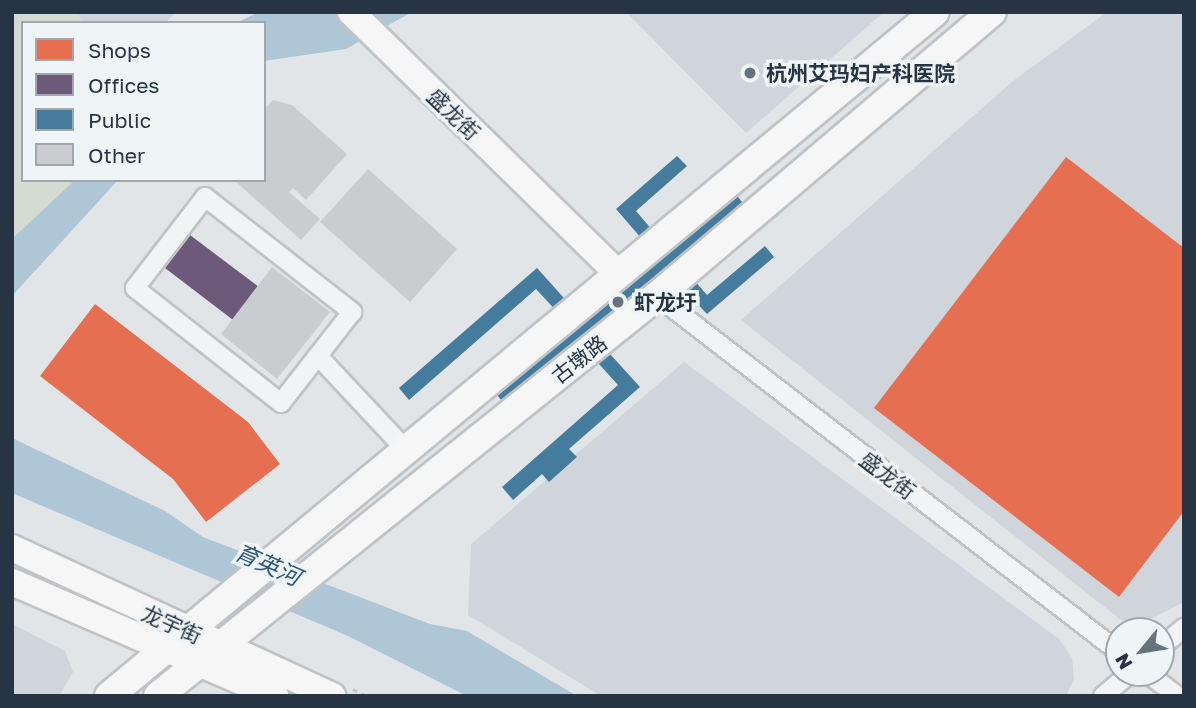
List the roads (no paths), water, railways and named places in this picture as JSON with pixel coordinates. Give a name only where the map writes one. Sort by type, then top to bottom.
[{"type":"main road","name":"古墩路","points":[[109,696],[935,12]]},
{"type":"main road","name":"古墩路","points":[[158,696],[657,296],[992,12]]},
{"type":"street","name":"盛龙街","points":[[351,12],[619,274]]},
{"type":"street","points":[[205,197],[352,312],[318,356],[281,403],[135,288],[205,197]]},
{"type":"street","name":"盛龙街","points":[[657,296],[1105,641]]},
{"type":"street","points":[[318,356],[407,450]]},
{"type":"street","name":"龙宇街","points":[[12,548],[188,632],[333,696]]},
{"type":"street","name":"龙宇街","points":[[12,582],[164,651],[275,696]]},
{"type":"water","points":[[259,12],[412,12],[346,49],[266,61],[266,21],[240,21]]},
{"type":"water","points":[[73,182],[116,182],[12,296],[12,239]]},
{"type":"water","name":"育英河","points":[[12,438],[165,511],[203,537],[430,624],[467,631],[577,696],[467,696],[348,636],[12,493]]},
{"type":"place","name":"杭州艾玛妇产科医院","points":[[750,73]]},
{"type":"place","name":"虾龙圩","points":[[618,302]]}]
